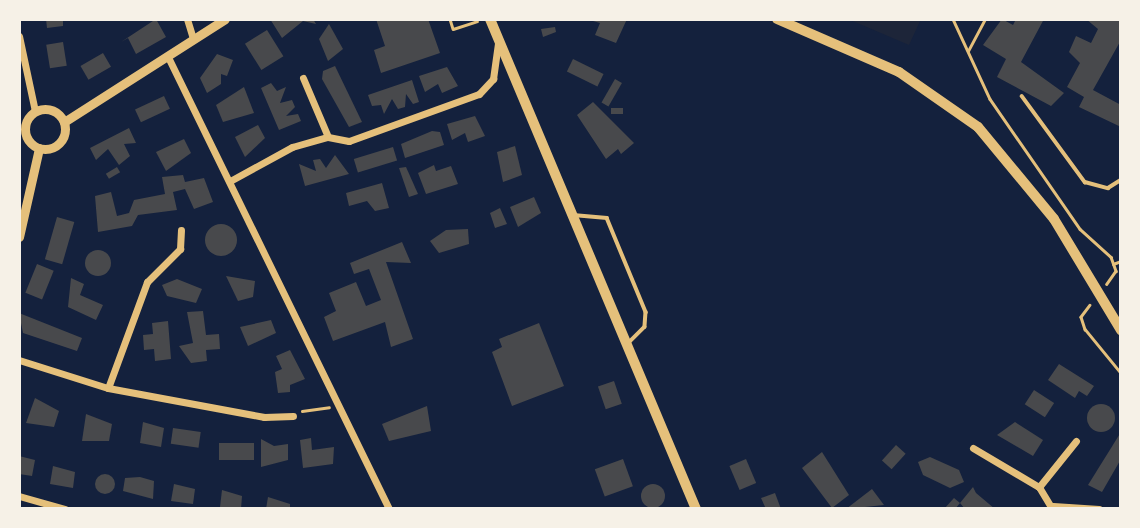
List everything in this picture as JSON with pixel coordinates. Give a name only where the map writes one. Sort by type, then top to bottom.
[{"type":"main road","points":[[490,19],[696,509]]},
{"type":"main road","points":[[777,19],[899,72],[978,127],[1054,219],[1121,330]]},
{"type":"street","points":[[187,19],[193,39]]},
{"type":"street","points":[[39,148],[60,143],[64,122],[225,19]]},
{"type":"street","points":[[19,36],[35,111],[25,130],[39,148]]},
{"type":"street","points":[[230,181],[292,148],[328,137],[349,141],[479,94],[493,79],[498,42]]},
{"type":"street","points":[[168,57],[389,509]]},
{"type":"street","points":[[303,78],[328,137]]},
{"type":"street","points":[[35,111],[50,109],[64,122]]},
{"type":"street","points":[[19,237],[39,148]]},
{"type":"street","points":[[108,388],[147,282],[180,249],[181,230]]},
{"type":"street","points":[[19,360],[108,388],[264,417],[293,416]]},
{"type":"street","points":[[1039,488],[1076,441]]},
{"type":"street","points":[[973,448],[1039,488],[1052,507],[1099,509]]},
{"type":"street","points":[[19,496],[40,507],[65,509]]},
{"type":"lane","points":[[1022,96],[1085,182],[1108,188],[1121,180]]},
{"type":"lane","points":[[572,216],[607,218],[646,312],[645,327],[626,345]]},
{"type":"path","points":[[450,19],[453,29],[477,21]]},
{"type":"path","points":[[953,19],[990,99],[1080,229],[1113,264]]},
{"type":"path","points":[[968,51],[985,19]]},
{"type":"path","points":[[1113,264],[1121,261]]},
{"type":"path","points":[[1106,285],[1113,264]]},
{"type":"path","points":[[1090,306],[1081,317],[1085,329],[1121,373]]},
{"type":"path","points":[[293,416],[312,407],[340,407]]},
{"type":"shaded area","points":[[848,19],[921,19],[909,45]]},
{"type":"building","points":[[46,19],[63,19],[63,26],[47,28]]},
{"type":"building","points":[[156,19],[166,37],[136,54],[128,38],[121,42]]},
{"type":"building","points":[[270,19],[313,19],[316,24],[303,21],[282,38]]},
{"type":"building","points":[[376,19],[428,19],[440,53],[381,73],[374,50],[385,46]]},
{"type":"building","points":[[586,19],[627,19],[616,43],[595,35],[600,23]]},
{"type":"building","points":[[1002,19],[1013,25],[1016,19],[1044,19],[1021,62],[1064,93],[1051,106],[997,77],[1006,59],[983,45]]},
{"type":"building","points":[[1086,19],[1121,19],[1121,40],[1093,90],[1121,105],[1121,127],[1079,107],[1084,97],[1067,87],[1080,63],[1069,52],[1076,36],[1091,43],[1098,29]]},
{"type":"building","points":[[329,24],[343,49],[328,61],[319,39]]},
{"type":"building","points":[[555,27],[556,32],[543,37],[541,29]]},
{"type":"building","points":[[267,30],[283,56],[261,70],[245,44]]},
{"type":"building","points":[[63,42],[67,66],[50,68],[46,45]]},
{"type":"building","points":[[103,53],[111,67],[88,80],[80,66]]},
{"type":"building","points":[[217,54],[233,60],[227,76],[221,74],[221,84],[207,93],[200,78]]},
{"type":"building","points":[[573,59],[604,74],[597,86],[567,72]]},
{"type":"building","points":[[335,66],[362,122],[349,127],[322,79],[323,71]]},
{"type":"building","points":[[447,67],[458,86],[442,93],[438,84],[425,92],[419,76]]},
{"type":"building","points":[[615,79],[622,83],[608,106],[602,102]]},
{"type":"building","points":[[412,80],[419,102],[413,104],[406,94],[405,107],[398,109],[392,99],[384,114],[381,105],[372,106],[368,95]]},
{"type":"building","points":[[271,83],[277,91],[286,87],[280,103],[292,100],[295,107],[286,116],[298,114],[301,121],[279,130],[261,88]]},
{"type":"building","points":[[244,87],[254,113],[223,122],[216,105]]},
{"type":"building","points":[[164,96],[170,109],[141,122],[135,110]]},
{"type":"building","points":[[593,102],[634,143],[621,154],[618,149],[606,159],[577,115]]},
{"type":"building","points":[[611,108],[623,108],[623,114],[611,114]]},
{"type":"building","points":[[475,116],[485,136],[468,142],[465,133],[452,140],[447,124]]},
{"type":"building","points":[[258,125],[265,138],[245,157],[235,137]]},
{"type":"building","points":[[129,128],[136,143],[124,144],[130,156],[119,165],[108,149],[96,160],[90,148]]},
{"type":"building","points":[[432,131],[440,132],[444,145],[405,158],[401,144]]},
{"type":"building","points":[[184,139],[191,153],[166,171],[156,152]]},
{"type":"building","points":[[515,146],[522,175],[503,182],[497,152]]},
{"type":"building","points":[[393,147],[397,160],[358,172],[354,159]]},
{"type":"building","points":[[335,155],[349,174],[305,186],[299,164],[316,171],[313,160],[320,159],[326,168]]},
{"type":"building","points":[[434,165],[436,171],[451,166],[458,184],[426,194],[418,173]]},
{"type":"building","points":[[117,167],[120,172],[109,179],[106,174]]},
{"type":"building","points":[[406,167],[418,194],[409,197],[399,168]]},
{"type":"building","points":[[183,175],[185,182],[204,178],[213,202],[194,209],[185,189],[173,192],[177,210],[138,215],[132,226],[98,232],[95,196],[111,192],[117,216],[129,213],[134,200],[165,194],[162,177]]},
{"type":"building","points":[[382,183],[389,208],[375,211],[367,201],[349,206],[346,193]]},
{"type":"building","points":[[534,197],[541,213],[518,227],[510,207]]},
{"type":"building","points":[[500,208],[507,224],[495,228],[490,213]]},
{"type":"building","points":[[57,217],[74,222],[62,264],[45,259]]},
{"type":"building","points":[[221,224],[232,229],[237,240],[232,251],[221,256],[210,251],[205,240],[210,229]]},
{"type":"building","points":[[468,229],[469,244],[439,253],[430,241],[446,230]]},
{"type":"building","points":[[402,242],[411,263],[386,262],[413,339],[391,347],[385,322],[333,341],[324,317],[336,311],[329,293],[356,282],[366,306],[381,300],[369,269],[354,274],[350,263]]},
{"type":"building","points":[[98,250],[108,253],[111,263],[108,273],[98,276],[88,273],[85,263],[88,253]]},
{"type":"building","points":[[37,264],[54,271],[42,299],[25,293]]},
{"type":"building","points":[[226,276],[255,281],[253,297],[238,301]]},
{"type":"building","points":[[71,278],[84,284],[80,295],[103,305],[96,320],[68,307]]},
{"type":"building","points":[[177,279],[202,289],[196,303],[167,296],[162,285]]},
{"type":"building","points":[[203,311],[206,335],[219,334],[220,349],[206,350],[207,361],[191,363],[179,346],[193,343],[187,312]]},
{"type":"building","points":[[19,313],[82,338],[77,351],[23,333]]},
{"type":"building","points":[[271,320],[276,333],[248,346],[240,327]]},
{"type":"building","points":[[168,321],[171,359],[155,361],[154,349],[144,350],[143,335],[153,334],[152,323]]},
{"type":"building","points":[[539,323],[564,386],[512,406],[492,352],[502,347],[499,339]]},
{"type":"building","points":[[290,350],[305,379],[290,385],[290,392],[278,393],[275,372],[282,369],[276,356]]},
{"type":"building","points":[[1059,364],[1094,386],[1087,396],[1079,391],[1075,398],[1048,380]]},
{"type":"building","points":[[614,381],[622,404],[606,409],[598,387]]},
{"type":"building","points":[[1034,390],[1054,403],[1045,417],[1025,404]]},
{"type":"building","points":[[35,398],[59,411],[54,427],[26,423]]},
{"type":"building","points":[[1101,404],[1111,408],[1115,418],[1111,428],[1101,432],[1091,428],[1087,418],[1091,408]]},
{"type":"building","points":[[427,406],[431,431],[389,441],[382,424]]},
{"type":"building","points":[[86,414],[112,424],[109,441],[82,441]]},
{"type":"building","points":[[143,422],[164,428],[161,447],[140,443]]},
{"type":"building","points":[[1015,422],[1043,440],[1033,456],[997,435]]},
{"type":"building","points":[[173,428],[201,432],[199,448],[171,444]]},
{"type":"building","points":[[1121,432],[1121,459],[1102,492],[1088,485]]},
{"type":"building","points":[[311,438],[312,450],[334,447],[333,464],[303,468],[300,440]]},
{"type":"building","points":[[261,439],[274,446],[288,444],[288,460],[261,467]]},
{"type":"building","points":[[219,443],[254,443],[254,460],[219,460]]},
{"type":"building","points":[[896,445],[906,454],[892,469],[882,461]]},
{"type":"building","points":[[822,452],[849,495],[832,508],[802,468]]},
{"type":"building","points":[[19,456],[35,460],[32,476],[19,474]]},
{"type":"building","points":[[930,457],[959,470],[964,482],[950,488],[923,475],[918,462]]},
{"type":"building","points":[[623,459],[633,486],[605,497],[595,469]]},
{"type":"building","points":[[746,459],[756,483],[740,490],[729,466]]},
{"type":"building","points":[[53,466],[75,472],[73,488],[50,484]]},
{"type":"building","points":[[105,474],[112,477],[115,484],[112,491],[105,494],[98,491],[95,484],[98,477]]},
{"type":"building","points":[[140,477],[154,481],[153,499],[123,491],[125,478]]},
{"type":"building","points":[[174,484],[195,489],[193,504],[171,501]]},
{"type":"building","points":[[653,484],[662,487],[665,496],[662,505],[653,508],[644,505],[641,496],[644,487]]},
{"type":"building","points":[[973,487],[976,493],[995,509],[965,509],[960,503]]},
{"type":"building","points":[[872,489],[884,505],[846,509]]},
{"type":"building","points":[[222,490],[242,496],[241,509],[220,507]]},
{"type":"building","points":[[775,493],[781,509],[766,509],[761,498]]},
{"type":"building","points":[[268,497],[290,504],[290,509],[266,509]]},
{"type":"building","points":[[954,498],[960,503],[955,509],[944,509]]}]
